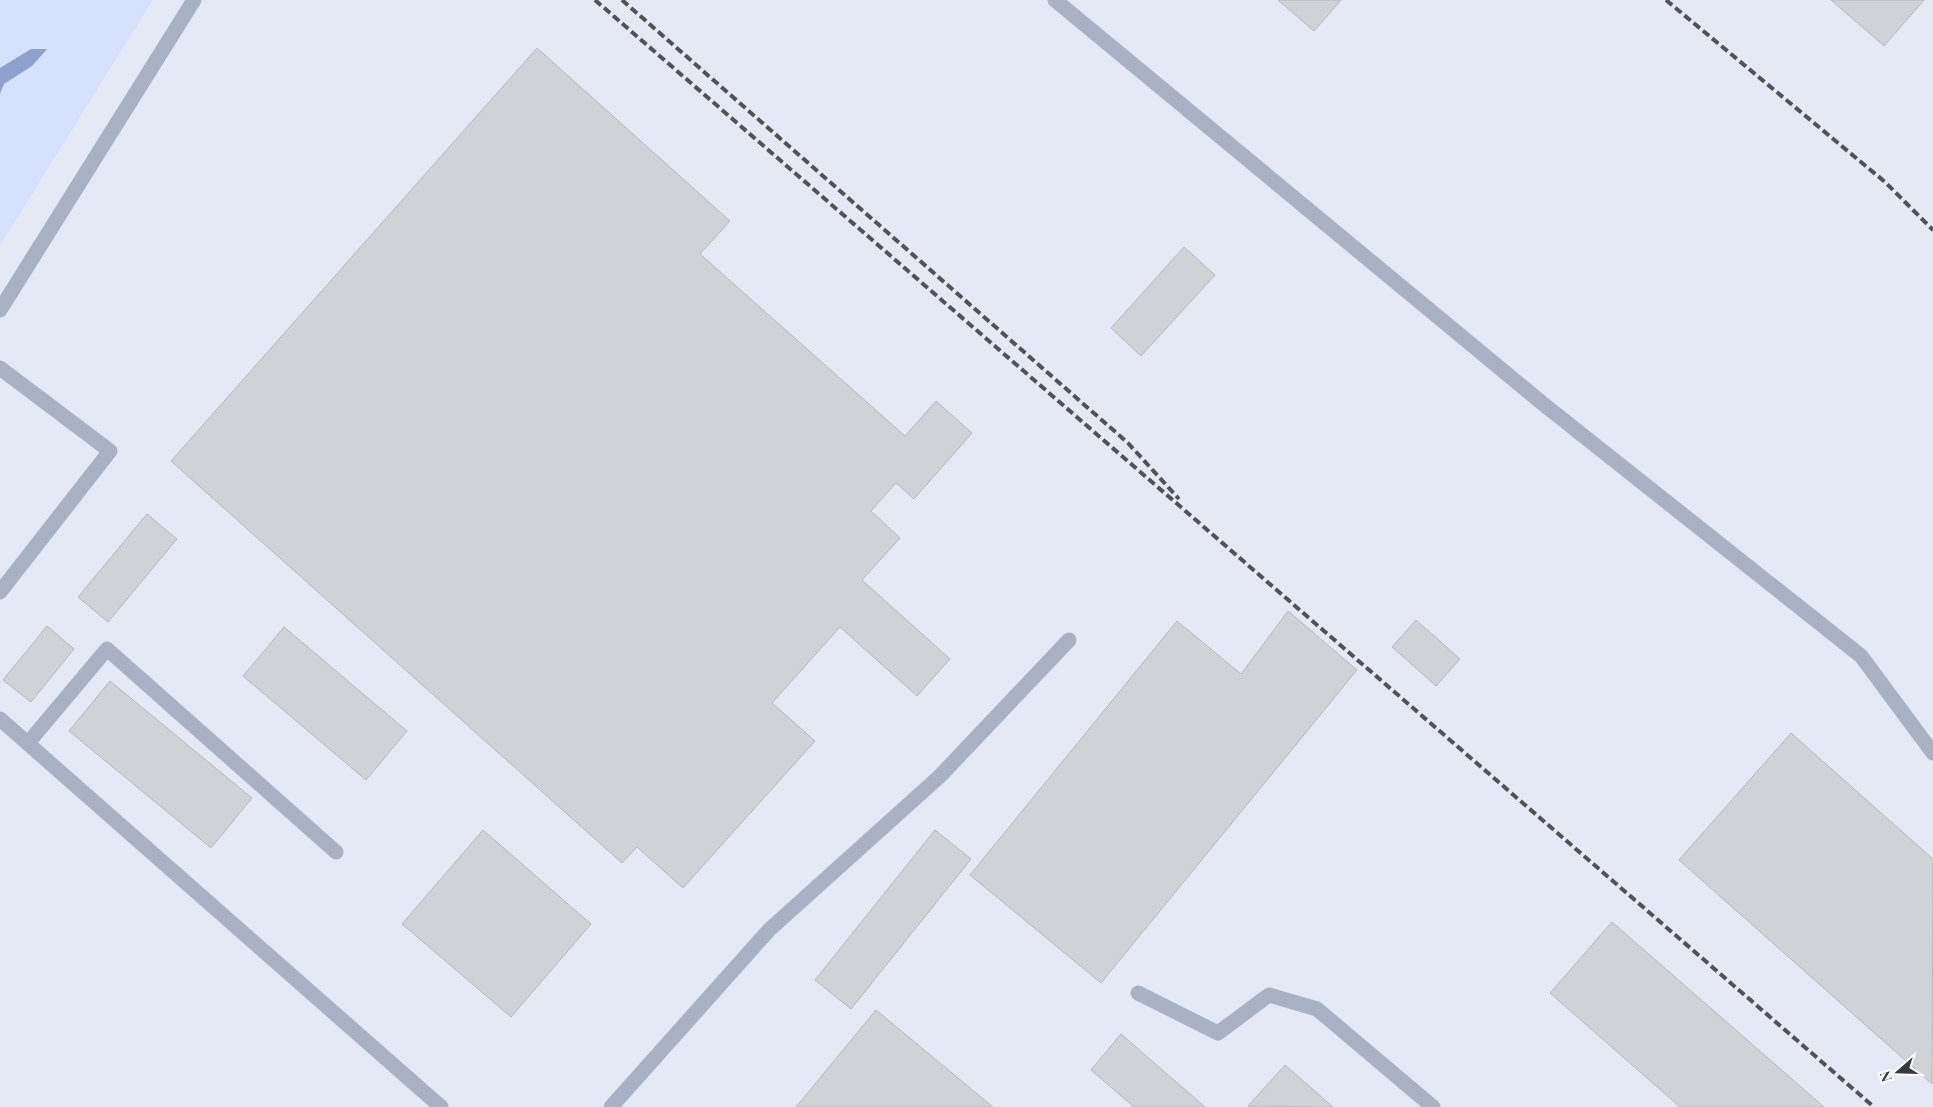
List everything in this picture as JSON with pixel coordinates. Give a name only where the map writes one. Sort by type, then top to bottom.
[{"type":"street","points":[[0,310],[194,0]]},
{"type":"street","points":[[1055,0],[1542,403],[1861,656],[1933,753]]},
{"type":"street","points":[[0,368],[110,452],[0,592]]},
{"type":"street","points":[[611,1107],[769,930],[940,776],[1069,640]]},
{"type":"street","points":[[28,743],[107,649],[336,852]]},
{"type":"street","points":[[0,719],[441,1107]]},
{"type":"street","points":[[1138,993],[1218,1033],[1269,995],[1317,1009],[1433,1107]]},
{"type":"shaded area","points":[[0,0],[153,0],[0,246],[0,94],[4,84],[32,66],[0,68]]},
{"type":"shaded area","points":[[153,0],[1933,0],[1933,1107],[0,1107],[0,246]]},
{"type":"shaded area","points":[[31,49],[47,49],[32,66],[4,84],[0,94],[0,68]]},
{"type":"building","points":[[1278,0],[1341,0],[1314,31]]},
{"type":"building","points":[[1831,0],[1924,0],[1884,46]]},
{"type":"building","points":[[537,48],[730,221],[700,254],[905,436],[936,401],[972,433],[914,499],[896,483],[871,511],[900,538],[862,580],[950,659],[917,696],[840,627],[772,703],[815,741],[683,888],[637,847],[622,863],[171,461]]},
{"type":"building","points":[[1184,247],[1215,275],[1141,356],[1111,328]]},
{"type":"building","points":[[147,514],[177,539],[108,622],[78,597]]},
{"type":"building","points":[[1288,611],[1357,670],[1101,983],[970,875],[1177,621],[1241,674]]},
{"type":"building","points":[[1416,620],[1460,659],[1436,686],[1392,647]]},
{"type":"building","points":[[47,626],[74,649],[31,702],[3,680]]},
{"type":"building","points":[[284,627],[407,731],[366,780],[243,676]]},
{"type":"building","points":[[110,681],[252,798],[211,848],[69,731]]},
{"type":"building","points":[[1791,733],[1933,859],[1932,1084],[1679,860]]},
{"type":"building","points":[[483,830],[591,924],[511,1017],[402,924]]},
{"type":"building","points":[[935,830],[971,859],[851,1009],[815,980]]},
{"type":"building","points":[[1612,922],[1824,1107],[1680,1107],[1550,993]]},
{"type":"building","points":[[876,1010],[993,1107],[796,1107]]},
{"type":"building","points":[[1121,1034],[1205,1107],[1134,1107],[1091,1070]]},
{"type":"building","points":[[1285,1065],[1333,1107],[1248,1106]]},
{"type":"railway","points":[[595,0],[1874,1107]]},
{"type":"railway","points":[[622,0],[1128,443],[1179,499]]},
{"type":"railway","points":[[1666,0],[1885,182],[1933,230]]}]
